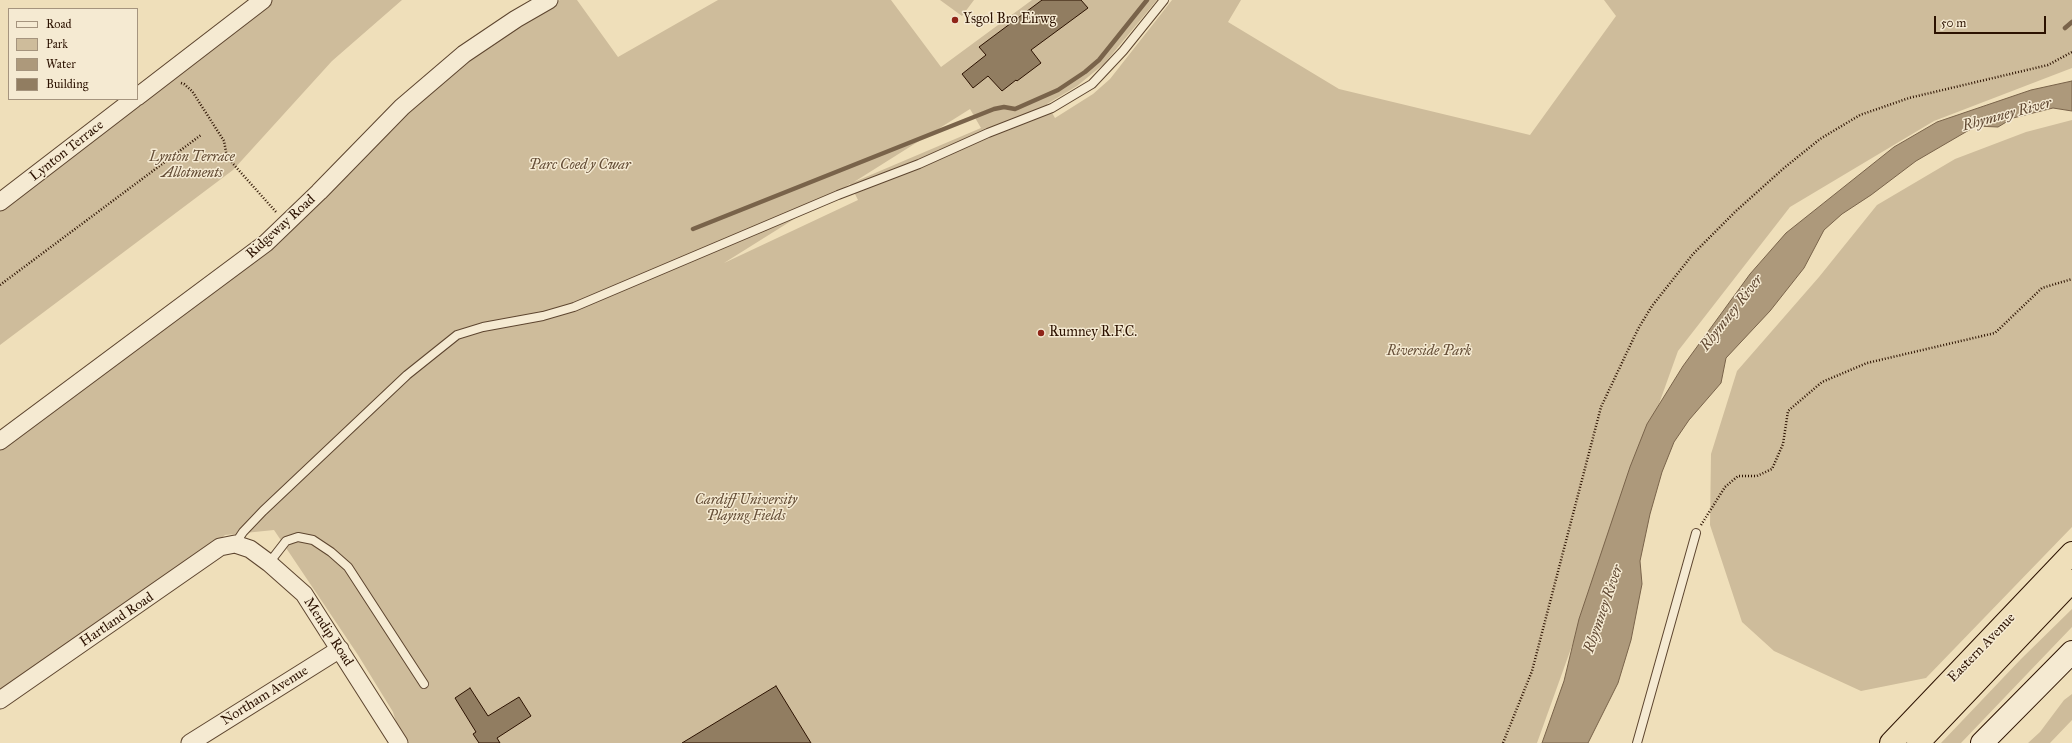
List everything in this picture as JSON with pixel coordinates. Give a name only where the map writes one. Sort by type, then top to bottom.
[{"type":"highway","name":"Eastern Avenue","points":[[1891,743],[2072,553]]},
{"type":"highway","name":"Eastern Avenue","points":[[1918,743],[2072,581]]},
{"type":"street","points":[[138,96],[262,0]]},
{"type":"street","name":"Ridgeway Road","points":[[0,441],[266,243],[319,192],[356,152],[402,107],[464,54],[516,19],[549,0]]},
{"type":"street","name":"Lynton Terrace","points":[[0,202],[133,100]]},
{"type":"street","name":"Mendip Road","points":[[235,544],[250,549],[283,573],[304,594],[399,743]]},
{"type":"street","name":"Hartland Road","points":[[0,700],[220,547],[235,544]]},
{"type":"street","name":"Northam Avenue","points":[[190,743],[340,649]]},
{"type":"street","points":[[1982,743],[2072,652]]},
{"type":"lane","points":[[235,544],[263,511],[408,375],[457,335],[477,328],[544,316],[574,308],[838,195],[919,164],[988,133],[1052,108],[1092,84],[1111,65],[1164,0]]},
{"type":"lane","points":[[1638,743],[1696,533]]},
{"type":"lane","points":[[269,563],[286,541],[298,537],[313,540],[331,552],[348,568],[424,684]]},
{"type":"path","points":[[1503,743],[1532,671],[1601,407],[1638,329],[1652,306],[1693,254],[1736,210],[1784,168],[1820,139],[1860,115],[1909,98],[2048,65],[2072,52]]},
{"type":"path","points":[[165,75],[173,82],[184,84],[192,91],[224,141],[227,157],[286,224]]},
{"type":"path","points":[[0,285],[201,135]]},
{"type":"path","points":[[1696,533],[1725,486],[1738,476],[1757,476],[1772,469],[1783,444],[1788,411],[1822,382],[1867,363],[1995,333],[2042,288],[2072,279]]},
{"type":"green space","name":"Lynton Terrace Allotments","points":[[272,0],[402,0],[332,61],[233,170],[0,345],[0,209]]},
{"type":"green space","points":[[560,0],[577,0],[618,57],[718,0],[891,0],[941,67],[1032,0],[1157,0],[1104,64],[1077,86],[1047,104],[1055,118],[1093,94],[1110,79],[1172,0],[1241,0],[1228,22],[1339,89],[1530,135],[1616,16],[1604,0],[2072,0],[2072,68],[1934,121],[1790,207],[1678,351],[1537,743],[408,743],[396,722],[393,712],[358,655],[274,530],[225,535],[211,547],[0,694],[0,448],[270,247],[405,112],[467,59],[515,27]],"holes":[[[970,109],[981,128],[854,182]],[[850,184],[858,200],[724,263]]]},
{"type":"green space","points":[[940,0],[974,0],[962,16]]},
{"type":"green space","points":[[2072,120],[2072,527],[1926,678],[1861,691],[1774,651],[1742,622],[1710,525],[1711,454],[1737,371],[1819,277],[1877,205],[1955,159],[2026,132]]},
{"type":"green space","points":[[2072,609],[2072,627],[1961,743],[1941,743],[2021,659]]},
{"type":"green space","points":[[2072,694],[2072,720],[2050,743],[2028,743],[2040,732],[2064,700]]},
{"type":"water","name":"Rhymney River","points":[[2072,81],[2072,111],[2053,108],[2013,118],[1998,127],[1976,126],[1916,161],[1871,195],[1842,214],[1824,230],[1804,268],[1770,311],[1726,358],[1721,383],[1689,420],[1674,442],[1662,472],[1650,514],[1640,561],[1642,584],[1631,640],[1618,683],[1588,743],[1542,743],[1564,681],[1579,619],[1630,467],[1647,424],[1683,366],[1750,274],[1786,233],[1894,147],[1937,122],[2031,90]]},
{"type":"building","points":[[1042,0],[1081,0],[1088,8],[1031,50],[1041,63],[1017,81],[1016,80],[1002,91],[988,76],[973,88],[962,74],[986,55],[979,47]]},
{"type":"building","points":[[776,686],[811,743],[682,743]]},
{"type":"building","points":[[470,688],[488,716],[519,697],[531,716],[497,738],[500,743],[479,743],[473,734],[476,732],[455,698]]},
{"type":"waterway","points":[[693,229],[994,109],[1004,107],[1015,109],[1058,90],[1085,72],[1099,60],[1147,0]]},
{"type":"waterway","points":[[2065,28],[2072,22]]},
{"type":"place","name":"Ysgol Bro Eirwg","points":[[955,20]]},
{"type":"place","name":"Rumney R.F.C.","points":[[1041,333]]},
{"type":"park label","name":"Parc Coed y Cwar","points":[[580,166]]},
{"type":"park label","name":"Riverside Park","points":[[1429,352]]},
{"type":"park label","name":"Cardiff University Playing Fields","points":[[746,510]]}]
